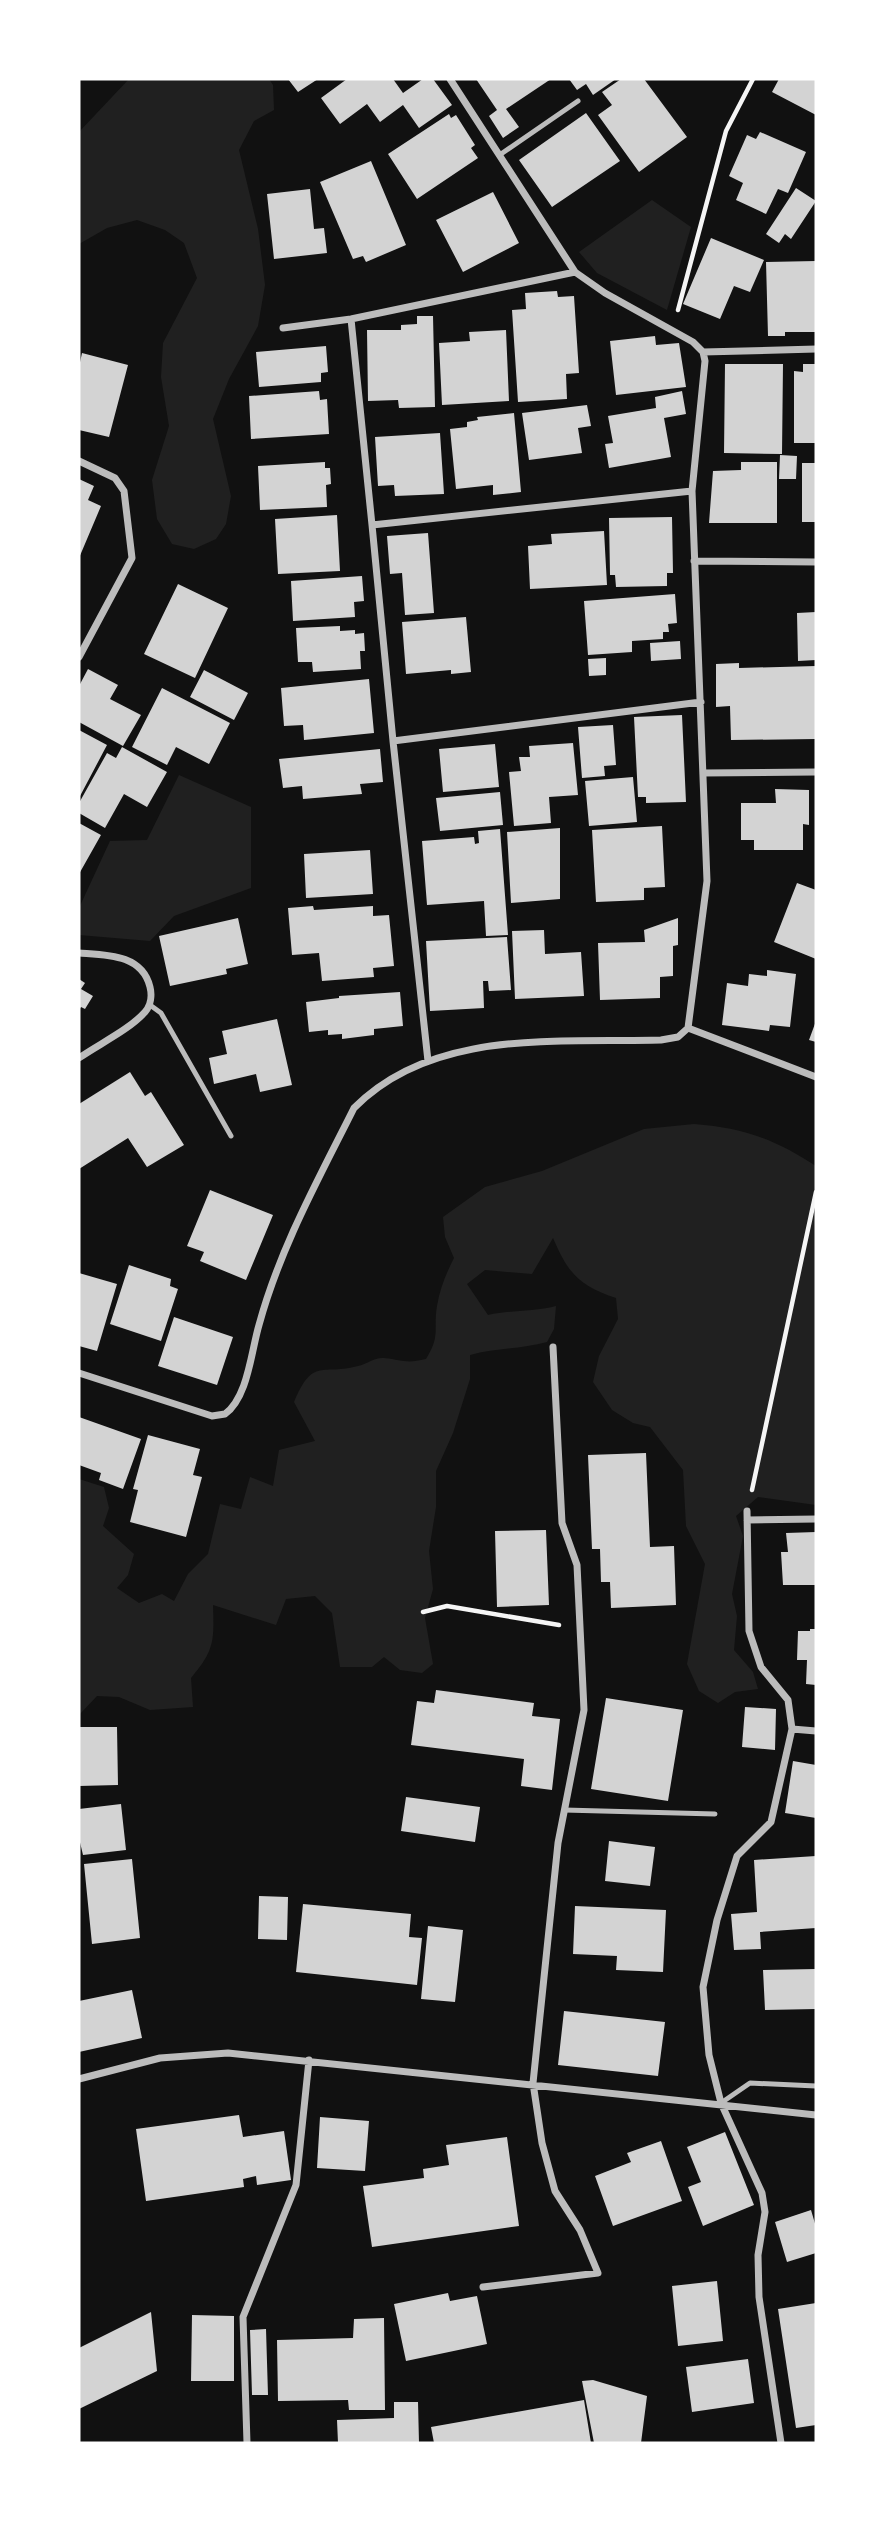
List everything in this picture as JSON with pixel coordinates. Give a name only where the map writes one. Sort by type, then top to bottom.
[{"type":"street","points":[[450,79],[501,153],[575,272],[703,352],[816,349]]},
{"type":"street","points":[[283,328],[351,319],[495,291],[575,272]]},
{"type":"street","points":[[351,319],[428,1061]]},
{"type":"street","points":[[79,1373],[212,1416],[225,1414],[239,1398],[272,1280],[287,1242],[354,1108],[392,1076],[470,1048],[661,1040],[678,1037],[688,1028],[707,881],[692,491],[705,361],[703,352]]},
{"type":"street","points":[[79,461],[115,478],[124,491],[132,558],[79,657]]},
{"type":"street","points":[[372,525],[692,491]]},
{"type":"street","points":[[694,561],[816,562]]},
{"type":"street","points":[[393,741],[701,702]]},
{"type":"street","points":[[703,773],[816,772]]},
{"type":"street","points":[[79,953],[124,958],[136,965],[145,972],[149,983],[150,1005],[144,1014],[79,1058]]},
{"type":"street","points":[[688,1028],[816,1077]]},
{"type":"street","points":[[483,2287],[598,2273],[580,2230],[555,2191],[542,2143],[533,2083],[558,1843],[584,1710],[577,1565],[562,1523],[554,1347]]},
{"type":"street","points":[[781,2443],[759,2297],[758,2255],[765,2212],[762,2193],[722,2103],[709,2055],[703,1987],[717,1920],[737,1856],[771,1822],[792,1729],[788,1700],[761,1667],[749,1631],[747,1516],[816,1519]]},
{"type":"street","points":[[792,1729],[816,1731]]},
{"type":"street","points":[[79,2080],[160,2058],[228,2053],[533,2083],[816,2115]]},
{"type":"street","points":[[247,2443],[243,2317],[296,2185],[309,2060]]},
{"type":"lane","points":[[501,153],[578,101]]},
{"type":"lane","points":[[150,1005],[161,1013],[231,1136]]},
{"type":"lane","points":[[564,1810],[715,1814]]},
{"type":"lane","points":[[722,2103],[750,2083],[816,2086]]},
{"type":"path","points":[[673,331],[726,131],[753,79]]},
{"type":"path","points":[[747,1516],[816,1192]]},
{"type":"path","points":[[423,1612],[446,1606],[581,1629]]},
{"type":"shaded area","points":[[129,79],[269,79],[273,85],[274,110],[254,121],[239,150],[258,229],[265,285],[258,326],[229,379],[213,419],[231,496],[226,524],[216,539],[194,549],[172,544],[157,519],[152,480],[169,426],[161,377],[163,343],[197,278],[184,243],[165,230],[137,220],[107,228],[79,244],[79,132]]},
{"type":"shaded area","points":[[652,200],[691,227],[667,310],[597,273],[579,252]]},
{"type":"shaded area","points":[[179,775],[251,807],[251,888],[174,916],[150,941],[79,935],[79,908],[110,841],[147,840]]},
{"type":"shaded area","points":[[694,1124],[728,1128],[758,1136],[816,1166],[816,1505],[758,1497],[736,1516],[743,1536],[732,1594],[737,1616],[734,1650],[753,1672],[758,1689],[735,1692],[718,1703],[699,1691],[687,1664],[705,1564],[686,1526],[683,1470],[650,1427],[633,1423],[612,1410],[593,1382],[599,1356],[618,1319],[616,1298],[576,1277],[553,1238],[532,1274],[485,1270],[467,1284],[488,1315],[556,1306],[554,1329],[547,1342],[470,1355],[470,1379],[453,1433],[436,1471],[436,1507],[429,1551],[433,1589],[425,1618],[433,1664],[422,1673],[400,1670],[384,1657],[372,1667],[340,1667],[332,1613],[315,1596],[286,1599],[276,1625],[213,1605],[209,1652],[191,1678],[193,1707],[150,1710],[119,1697],[97,1696],[79,1715],[79,1479],[104,1487],[109,1508],[103,1526],[134,1554],[128,1575],[117,1588],[139,1603],[162,1594],[174,1601],[188,1574],[208,1554],[220,1504],[241,1509],[250,1477],[273,1486],[279,1450],[315,1441],[294,1402],[307,1378],[320,1370],[346,1369],[381,1358],[409,1361],[426,1359],[435,1338],[440,1293],[454,1258],[445,1237],[443,1217],[485,1187],[542,1171],[644,1129]]},
{"type":"building","points":[[288,79],[318,79],[298,92]]},
{"type":"building","points":[[347,79],[393,79],[403,93],[423,79],[433,79],[452,105],[419,128],[403,105],[380,122],[367,104],[340,124],[321,98]]},
{"type":"building","points":[[476,79],[551,79],[506,109],[519,127],[503,138],[489,116],[497,110]]},
{"type":"building","points":[[569,79],[616,79],[593,95],[586,84],[577,90]]},
{"type":"building","points":[[621,79],[644,79],[687,137],[639,172],[598,115],[612,105],[602,92]]},
{"type":"building","points":[[779,79],[816,79],[816,115],[772,92]]},
{"type":"building","points":[[586,113],[620,161],[552,207],[519,160]]},
{"type":"building","points":[[449,114],[451,118],[456,115],[475,145],[471,148],[478,158],[417,199],[388,154]]},
{"type":"building","points":[[760,132],[806,152],[788,193],[778,189],[766,214],[736,200],[743,183],[729,176],[747,135],[756,139]]},
{"type":"building","points":[[371,161],[406,245],[366,262],[363,256],[353,259],[320,182]]},
{"type":"building","points":[[796,188],[816,201],[791,239],[785,234],[779,243],[766,234]]},
{"type":"building","points":[[310,189],[314,229],[324,228],[327,253],[274,259],[267,194]]},
{"type":"building","points":[[493,192],[519,243],[463,272],[436,220]]},
{"type":"building","points":[[711,238],[764,260],[750,292],[734,286],[720,319],[683,304]]},
{"type":"building","points":[[816,261],[816,332],[785,332],[785,336],[768,336],[766,262]]},
{"type":"building","points":[[557,291],[558,297],[574,296],[579,373],[566,374],[567,399],[518,402],[512,310],[526,309],[525,293]]},
{"type":"building","points":[[417,316],[433,316],[435,407],[399,408],[398,400],[368,401],[367,330],[401,330],[401,325],[417,324]]},
{"type":"building","points":[[506,330],[509,401],[442,405],[439,343],[470,341],[469,332]]},
{"type":"building","points":[[655,336],[656,345],[679,343],[686,387],[616,395],[610,341]]},
{"type":"building","points":[[326,346],[328,372],[321,373],[321,382],[259,387],[256,352]]},
{"type":"building","points":[[82,353],[128,365],[109,437],[79,430],[79,367]]},
{"type":"building","points":[[725,364],[783,364],[782,454],[724,453]]},
{"type":"building","points":[[803,364],[816,364],[816,443],[794,443],[794,371],[803,372]]},
{"type":"building","points":[[319,391],[320,400],[327,399],[329,434],[251,439],[249,396]]},
{"type":"building","points":[[682,391],[686,414],[664,418],[671,457],[609,468],[605,444],[613,443],[608,416],[656,408],[655,397]]},
{"type":"building","points":[[587,405],[591,426],[578,428],[582,453],[529,460],[522,413]]},
{"type":"building","points":[[514,413],[521,492],[493,495],[493,485],[456,489],[450,429],[467,427],[467,422],[478,420],[477,417]]},
{"type":"building","points":[[440,433],[444,494],[395,496],[394,485],[378,486],[375,437]]},
{"type":"building","points":[[780,455],[797,456],[796,479],[779,479]]},
{"type":"building","points":[[325,462],[325,468],[330,468],[331,484],[326,485],[327,507],[260,510],[258,466]]},
{"type":"building","points":[[741,462],[777,462],[777,523],[709,523],[713,471],[741,470]]},
{"type":"building","points":[[802,463],[816,463],[816,522],[802,522]]},
{"type":"building","points":[[79,479],[94,486],[88,500],[101,506],[79,558]]},
{"type":"building","points":[[337,515],[340,571],[278,574],[275,519]]},
{"type":"building","points":[[672,517],[673,573],[667,573],[667,586],[616,587],[615,575],[610,575],[609,518]]},
{"type":"building","points":[[604,531],[607,585],[530,589],[528,546],[552,544],[551,534]]},
{"type":"building","points":[[428,533],[434,613],[405,615],[402,573],[390,574],[387,536]]},
{"type":"building","points":[[362,576],[364,601],[354,602],[355,617],[293,621],[291,581]]},
{"type":"building","points":[[178,584],[228,608],[195,678],[144,654]]},
{"type":"building","points":[[675,594],[677,623],[668,624],[669,632],[663,632],[663,639],[632,641],[632,652],[588,655],[584,601]]},
{"type":"building","points":[[816,612],[816,660],[798,661],[797,613]]},
{"type":"building","points":[[466,617],[471,672],[451,674],[451,670],[406,674],[402,622]]},
{"type":"building","points":[[340,626],[340,631],[355,630],[355,634],[364,633],[365,651],[360,651],[361,669],[313,672],[312,662],[298,662],[296,628]]},
{"type":"building","points":[[680,641],[681,659],[651,661],[650,643]]},
{"type":"building","points":[[606,658],[606,675],[589,676],[588,659]]},
{"type":"building","points":[[739,663],[739,668],[816,666],[816,739],[731,740],[730,706],[716,707],[716,664]]},
{"type":"building","points":[[88,669],[118,685],[110,699],[141,715],[123,746],[79,722],[79,686]]},
{"type":"building","points":[[204,670],[248,693],[234,720],[190,697]]},
{"type":"building","points":[[369,679],[374,733],[304,740],[303,725],[284,726],[281,688]]},
{"type":"building","points":[[162,688],[230,723],[209,764],[176,747],[167,765],[132,747]]},
{"type":"building","points":[[682,715],[686,802],[646,803],[646,797],[638,797],[634,717]]},
{"type":"building","points":[[613,725],[616,765],[604,766],[605,776],[582,778],[578,727]]},
{"type":"building","points":[[79,730],[107,745],[79,798]]},
{"type":"building","points":[[573,743],[578,795],[549,797],[551,823],[514,826],[509,772],[521,771],[519,757],[530,757],[529,746]]},
{"type":"building","points":[[495,744],[499,787],[443,792],[439,749]]},
{"type":"building","points":[[122,747],[167,772],[147,807],[124,794],[105,828],[79,813],[79,803],[107,753],[116,758]]},
{"type":"building","points":[[380,749],[383,782],[360,784],[362,794],[303,799],[302,786],[283,788],[279,759]]},
{"type":"building","points":[[633,777],[637,822],[589,826],[585,781]]},
{"type":"building","points":[[775,789],[809,790],[809,825],[803,824],[803,850],[754,850],[754,840],[741,840],[741,803],[776,803]]},
{"type":"building","points":[[500,792],[503,825],[440,831],[436,798]]},
{"type":"building","points":[[79,823],[101,835],[79,874]]},
{"type":"building","points":[[662,826],[665,887],[644,888],[644,900],[596,902],[592,830]]},
{"type":"building","points":[[560,828],[560,899],[511,903],[507,832]]},
{"type":"building","points":[[500,829],[508,935],[486,936],[484,901],[427,905],[422,841],[474,837],[475,844],[479,843],[478,831]]},
{"type":"building","points":[[370,850],[373,894],[306,898],[304,854]]},
{"type":"building","points":[[797,883],[816,890],[816,959],[774,942]]},
{"type":"building","points":[[313,906],[314,910],[373,906],[373,916],[389,915],[394,966],[373,968],[374,977],[322,981],[319,953],[292,955],[288,908]]},
{"type":"building","points":[[238,918],[248,964],[226,969],[227,974],[170,986],[159,936]]},
{"type":"building","points":[[678,918],[678,945],[673,946],[673,976],[660,977],[660,998],[600,1000],[598,943],[645,942],[644,930]]},
{"type":"building","points":[[544,930],[545,954],[581,952],[584,996],[515,999],[512,931]]},
{"type":"building","points":[[507,937],[511,990],[489,991],[488,981],[483,981],[484,1008],[430,1011],[426,941]]},
{"type":"building","points":[[767,970],[796,974],[790,1027],[770,1025],[769,1031],[722,1025],[727,983],[748,986],[749,974],[767,976]]},
{"type":"building","points":[[79,979],[85,983],[81,989],[93,996],[85,1009],[81,1007],[79,1010]]},
{"type":"building","points":[[400,992],[403,1026],[374,1029],[374,1035],[342,1039],[342,1034],[328,1035],[328,1030],[309,1032],[306,1002],[339,996]]},
{"type":"building","points":[[277,1019],[292,1085],[260,1092],[256,1074],[214,1084],[209,1058],[227,1054],[222,1031]]},
{"type":"building","points":[[816,1021],[816,1042],[809,1040]]},
{"type":"building","points":[[130,1072],[145,1096],[151,1092],[184,1145],[147,1167],[128,1138],[79,1169],[79,1104]]},
{"type":"building","points":[[210,1190],[273,1215],[246,1280],[200,1261],[204,1252],[187,1246]]},
{"type":"building","points":[[129,1265],[171,1279],[170,1286],[178,1289],[161,1341],[110,1324]]},
{"type":"building","points":[[79,1273],[117,1284],[97,1351],[79,1346]]},
{"type":"building","points":[[174,1317],[233,1337],[217,1385],[158,1366]]},
{"type":"building","points":[[79,1417],[141,1439],[123,1489],[99,1480],[101,1473],[79,1465]]},
{"type":"building","points":[[148,1435],[200,1449],[193,1475],[202,1477],[186,1537],[130,1522],[138,1490],[133,1489]]},
{"type":"building","points":[[646,1453],[650,1547],[674,1546],[676,1605],[611,1608],[610,1582],[601,1582],[600,1549],[592,1549],[588,1455]]},
{"type":"building","points":[[546,1530],[549,1605],[497,1607],[495,1531]]},
{"type":"building","points":[[816,1532],[816,1585],[783,1585],[781,1552],[788,1552],[786,1533]]},
{"type":"building","points":[[816,1629],[816,1685],[806,1684],[807,1660],[797,1660],[798,1631]]},
{"type":"building","points":[[436,1690],[534,1703],[532,1716],[560,1719],[552,1790],[521,1786],[524,1759],[411,1745],[417,1701],[434,1703]]},
{"type":"building","points":[[606,1698],[683,1710],[668,1801],[591,1789]]},
{"type":"building","points":[[745,1707],[776,1709],[775,1750],[742,1747]]},
{"type":"building","points":[[79,1727],[117,1727],[118,1785],[79,1786]]},
{"type":"building","points":[[793,1761],[816,1765],[816,1818],[785,1813]]},
{"type":"building","points":[[406,1797],[480,1807],[475,1842],[401,1831]]},
{"type":"building","points":[[121,1804],[126,1850],[83,1855],[79,1838],[79,1809]]},
{"type":"building","points":[[609,1841],[655,1847],[650,1886],[605,1881]]},
{"type":"building","points":[[816,1856],[816,1928],[760,1932],[761,1949],[734,1950],[731,1914],[757,1912],[754,1860]]},
{"type":"building","points":[[132,1859],[140,1938],[92,1944],[84,1864]]},
{"type":"building","points":[[259,1896],[288,1897],[287,1940],[258,1939]]},
{"type":"building","points":[[303,1904],[411,1914],[409,1937],[422,1938],[417,1985],[296,1972]]},
{"type":"building","points":[[575,1906],[666,1910],[663,1972],[616,1970],[617,1956],[573,1954]]},
{"type":"building","points":[[428,1926],[463,1930],[455,2002],[421,1999]]},
{"type":"building","points":[[816,1969],[816,2009],[765,2010],[763,1970]]},
{"type":"building","points":[[132,1990],[142,2038],[79,2052],[79,2001]]},
{"type":"building","points":[[564,2011],[665,2022],[658,2076],[558,2065]]},
{"type":"building","points":[[239,2115],[243,2137],[284,2131],[291,2180],[257,2185],[256,2176],[243,2179],[244,2187],[146,2201],[136,2129]]},
{"type":"building","points":[[320,2117],[369,2121],[365,2171],[317,2168]]},
{"type":"building","points":[[725,2132],[754,2205],[703,2226],[688,2187],[701,2182],[687,2147]]},
{"type":"building","points":[[507,2137],[519,2226],[372,2247],[363,2186],[424,2178],[423,2169],[449,2165],[446,2145]]},
{"type":"building","points":[[661,2141],[682,2201],[613,2226],[595,2176],[631,2162],[627,2153]]},
{"type":"building","points":[[811,2210],[816,2227],[816,2253],[787,2262],[775,2222]]},
{"type":"building","points":[[717,2281],[723,2341],[678,2346],[672,2286]]},
{"type":"building","points":[[448,2293],[450,2301],[477,2296],[487,2344],[406,2361],[394,2304]]},
{"type":"building","points":[[816,2303],[816,2425],[796,2428],[778,2309]]},
{"type":"building","points":[[151,2312],[157,2371],[79,2409],[79,2348]]},
{"type":"building","points":[[192,2315],[234,2316],[234,2381],[191,2381]]},
{"type":"building","points":[[384,2318],[385,2410],[349,2410],[348,2400],[278,2401],[277,2340],[353,2338],[354,2319]]},
{"type":"building","points":[[266,2329],[268,2395],[252,2395],[250,2330]]},
{"type":"building","points":[[748,2359],[754,2403],[692,2412],[686,2367]]},
{"type":"building","points":[[593,2380],[647,2396],[641,2443],[594,2443],[582,2381]]},
{"type":"building","points":[[584,2400],[591,2443],[434,2443],[431,2427]]},
{"type":"building","points":[[394,2402],[418,2402],[419,2443],[338,2443],[337,2420],[394,2418]]}]
